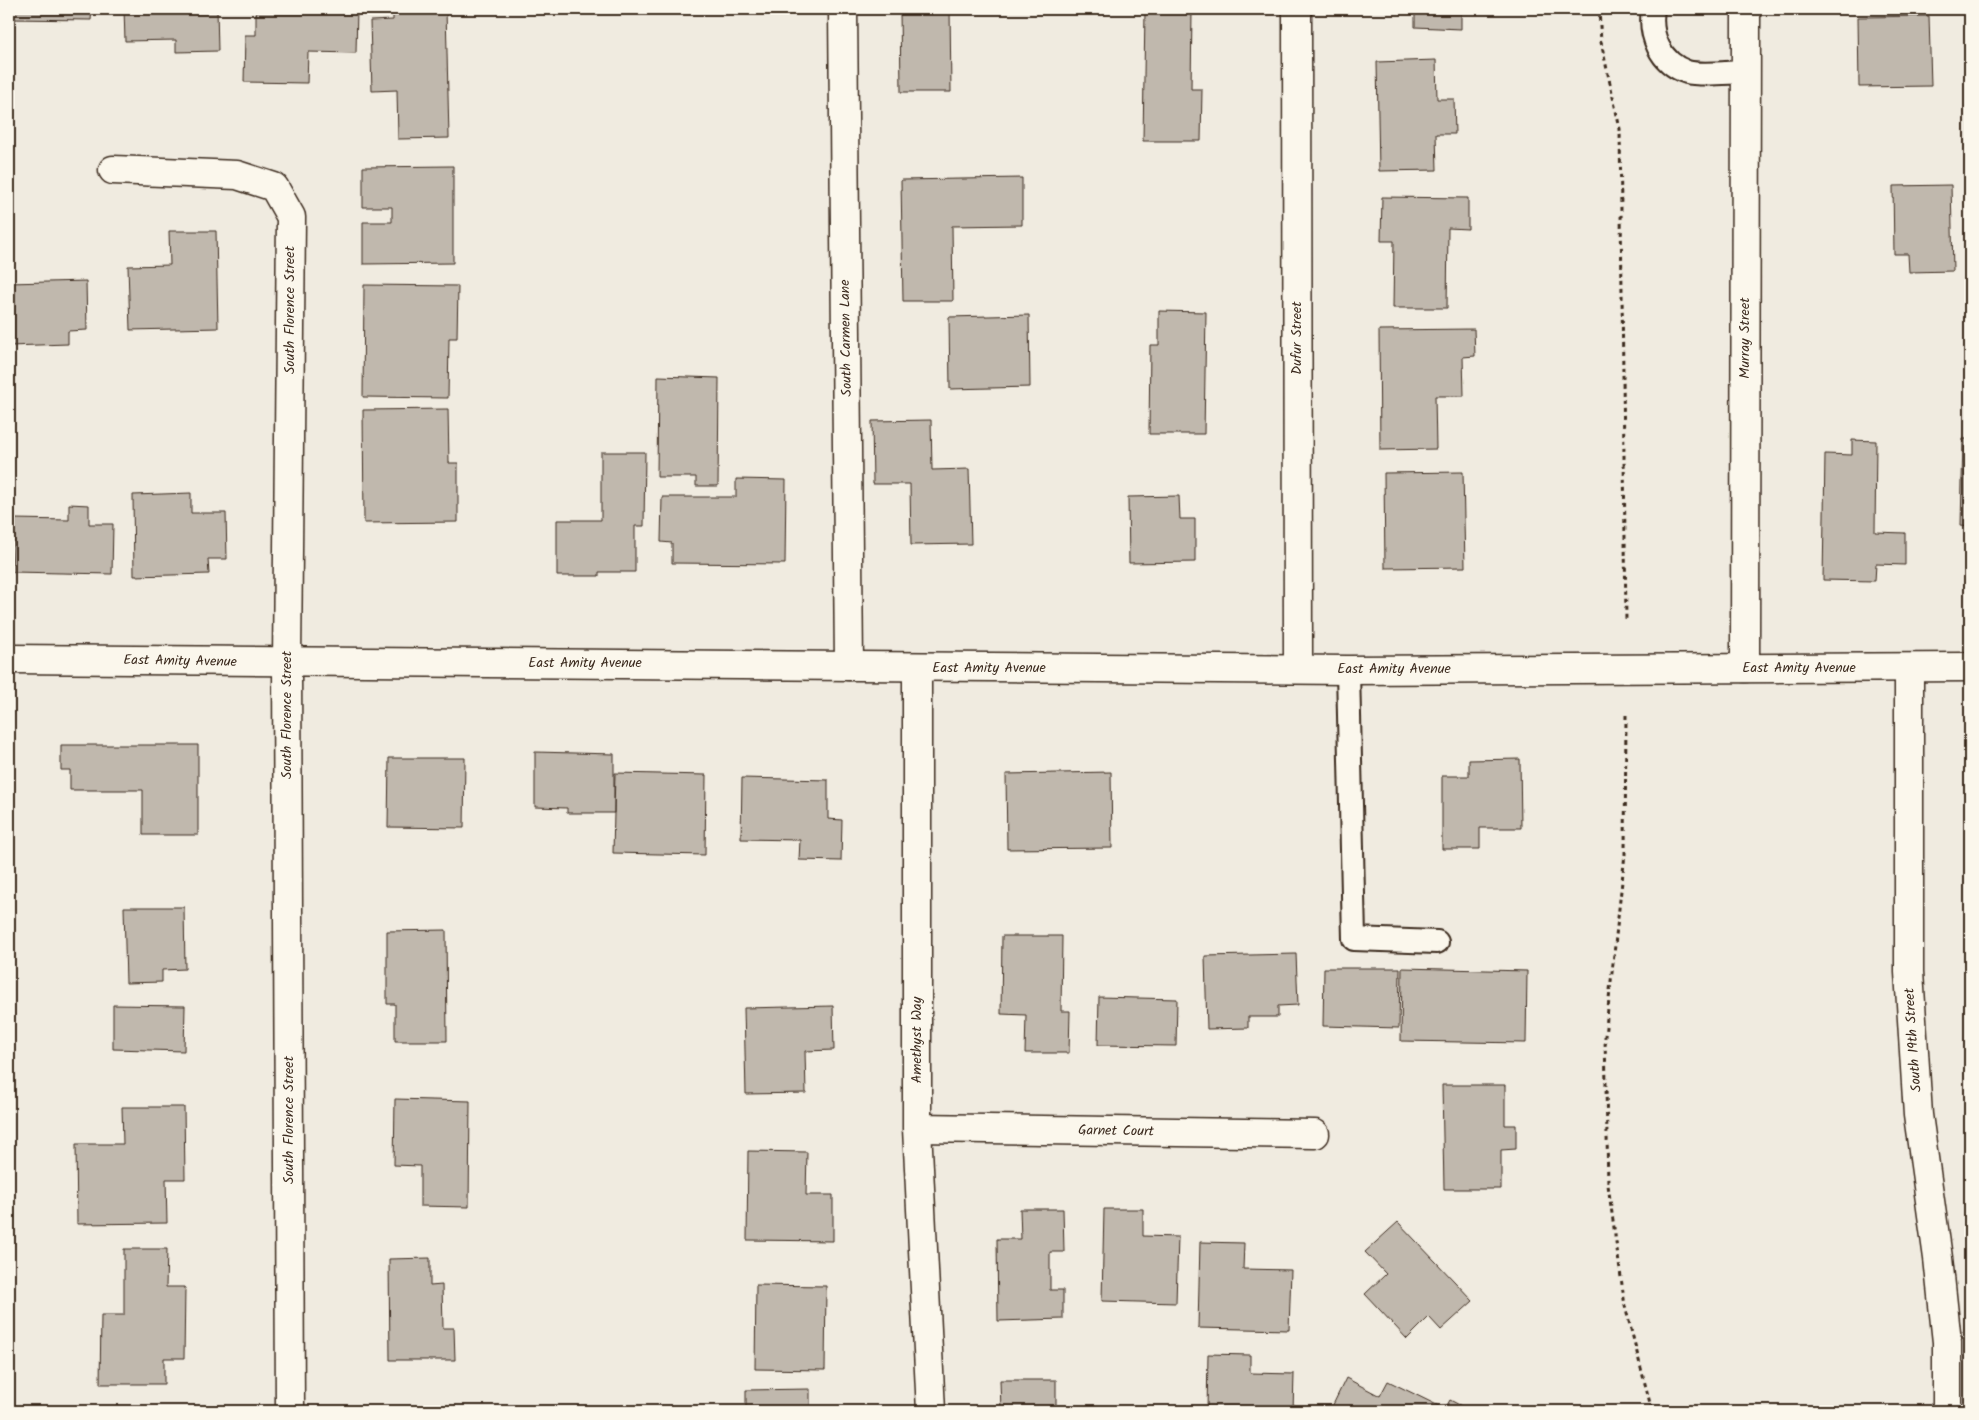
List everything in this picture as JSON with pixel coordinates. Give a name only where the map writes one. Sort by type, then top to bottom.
[{"type":"street","name":"South Carmen Lane","points":[[843,9],[849,666]]},
{"type":"street","name":"Dufur Street","points":[[1296,9],[1298,668]]},
{"type":"street","name":"Murray Street","points":[[1744,668],[1746,9]]},
{"type":"street","name":"South Florence Street","points":[[113,170],[237,175],[274,187],[291,217],[287,662],[290,1411]]},
{"type":"street","name":"East Amity Avenue","points":[[9,659],[917,668],[1298,668],[1348,670],[1970,667]]},
{"type":"street","name":"Amethyst Way","points":[[917,668],[917,1128],[931,1411]]},
{"type":"street","name":"South 19th Street","points":[[1910,668],[1909,972],[1918,1115],[1938,1258],[1959,1342],[1947,1411]]},
{"type":"street","name":"Garnet Court","points":[[917,1128],[1316,1134]]},
{"type":"lane","points":[[1653,9],[1651,22],[1654,38],[1661,53],[1674,65],[1688,72],[1746,72]]},
{"type":"lane","points":[[1348,670],[1354,939],[1437,942]]},
{"type":"path","points":[[1599,9],[1602,42],[1620,129],[1626,621]]},
{"type":"path","points":[[1626,714],[1625,854],[1605,1036],[1608,1185],[1625,1306],[1652,1411]]},
{"type":"building","points":[[9,9],[92,9],[91,20],[9,19]]},
{"type":"building","points":[[124,9],[217,9],[218,51],[176,52],[176,40],[125,41]]},
{"type":"building","points":[[256,9],[357,9],[356,53],[308,52],[307,83],[244,82],[245,35],[256,35]]},
{"type":"building","points":[[393,9],[446,9],[449,138],[398,139],[397,90],[372,91],[370,21],[393,20]]},
{"type":"building","points":[[950,9],[951,92],[901,92],[900,10]]},
{"type":"building","points":[[1405,9],[1461,9],[1461,29],[1415,27],[1415,10]]},
{"type":"building","points":[[1145,11],[1192,11],[1191,89],[1202,89],[1201,141],[1143,141]]},
{"type":"building","points":[[1929,16],[1931,86],[1859,87],[1858,17]]},
{"type":"building","points":[[1436,60],[1437,99],[1454,99],[1455,134],[1436,134],[1437,170],[1379,171],[1377,62]]},
{"type":"building","points":[[453,166],[453,263],[363,264],[363,222],[392,222],[392,207],[363,207],[363,167]]},
{"type":"building","points":[[1022,178],[1022,225],[952,226],[953,301],[903,301],[901,180]]},
{"type":"building","points":[[1951,185],[1953,271],[1909,272],[1908,254],[1894,254],[1893,186]]},
{"type":"building","points":[[1382,197],[1468,198],[1468,229],[1448,228],[1447,308],[1393,308],[1394,241],[1381,241]]},
{"type":"building","points":[[169,231],[216,231],[218,328],[130,330],[128,266],[170,265]]},
{"type":"building","points":[[86,281],[87,330],[68,331],[68,344],[9,346],[9,283]]},
{"type":"building","points":[[364,285],[458,286],[457,338],[449,338],[448,398],[363,397]]},
{"type":"building","points":[[1159,311],[1206,312],[1204,434],[1149,434],[1150,345],[1159,345]]},
{"type":"building","points":[[1029,315],[1030,387],[950,389],[949,317]]},
{"type":"building","points":[[1474,329],[1475,356],[1463,357],[1464,396],[1435,396],[1436,449],[1380,450],[1379,330]]},
{"type":"building","points":[[658,376],[719,378],[718,486],[696,486],[696,477],[657,477]]},
{"type":"building","points":[[448,409],[449,463],[458,463],[458,522],[364,523],[363,410]]},
{"type":"building","points":[[931,420],[932,470],[969,469],[971,544],[911,545],[910,484],[873,484],[872,421]]},
{"type":"building","points":[[1963,439],[1970,439],[1970,527],[1961,526]]},
{"type":"building","points":[[1852,440],[1876,441],[1875,532],[1905,533],[1905,565],[1876,564],[1875,581],[1823,580],[1825,454],[1852,455]]},
{"type":"building","points":[[601,452],[645,452],[644,526],[635,526],[635,572],[599,572],[599,576],[557,576],[557,520],[601,520]]},
{"type":"building","points":[[1463,472],[1465,567],[1385,568],[1384,473]]},
{"type":"building","points":[[736,479],[786,480],[785,564],[672,563],[672,543],[661,542],[662,497],[736,497]]},
{"type":"building","points":[[191,493],[191,513],[226,513],[227,559],[208,559],[209,574],[134,576],[133,495]]},
{"type":"building","points":[[1179,496],[1180,519],[1195,519],[1195,562],[1129,563],[1128,497]]},
{"type":"building","points":[[69,504],[89,505],[89,524],[113,524],[112,574],[12,572],[14,519],[69,520]]},
{"type":"building","points":[[61,745],[198,745],[198,835],[143,835],[143,790],[70,790],[70,770],[61,770]]},
{"type":"building","points":[[535,752],[614,754],[614,813],[567,813],[567,808],[535,807]]},
{"type":"building","points":[[389,758],[465,758],[464,828],[388,827]]},
{"type":"building","points":[[1520,759],[1521,828],[1480,828],[1480,849],[1442,849],[1442,776],[1469,776],[1469,760]]},
{"type":"building","points":[[1111,772],[1112,848],[1007,849],[1006,774]]},
{"type":"building","points":[[615,773],[706,775],[705,855],[613,853]]},
{"type":"building","points":[[742,778],[828,780],[828,819],[842,820],[841,861],[799,860],[800,840],[741,839]]},
{"type":"building","points":[[124,907],[184,907],[185,969],[162,970],[162,982],[126,983]]},
{"type":"building","points":[[446,930],[447,1041],[395,1041],[395,1004],[387,1004],[387,931]]},
{"type":"building","points":[[1002,936],[1062,936],[1061,1011],[1070,1011],[1069,1053],[1025,1053],[1026,1015],[1001,1014]]},
{"type":"building","points":[[1296,954],[1298,1005],[1278,1006],[1278,1017],[1248,1017],[1248,1028],[1207,1029],[1205,956]]},
{"type":"building","points":[[1324,968],[1400,968],[1399,1028],[1323,1026]]},
{"type":"building","points":[[1402,968],[1527,971],[1526,1043],[1401,1041]]},
{"type":"building","points":[[1099,997],[1177,999],[1176,1046],[1098,1045]]},
{"type":"building","points":[[113,1005],[185,1006],[184,1051],[113,1049]]},
{"type":"building","points":[[833,1006],[834,1050],[805,1051],[806,1093],[746,1094],[744,1008]]},
{"type":"building","points":[[1442,1085],[1505,1085],[1505,1125],[1516,1125],[1516,1149],[1501,1150],[1501,1189],[1444,1189]]},
{"type":"building","points":[[395,1099],[470,1101],[469,1207],[420,1206],[420,1166],[394,1165]]},
{"type":"building","points":[[122,1107],[184,1107],[185,1179],[166,1179],[167,1223],[77,1224],[76,1144],[123,1144]]},
{"type":"building","points":[[748,1151],[807,1152],[806,1195],[833,1195],[833,1241],[747,1240]]},
{"type":"building","points":[[1020,1209],[1063,1209],[1064,1252],[1050,1252],[1050,1290],[1063,1290],[1063,1319],[998,1321],[997,1239],[1021,1239]]},
{"type":"building","points":[[1104,1209],[1143,1209],[1143,1236],[1178,1237],[1176,1303],[1102,1301]]},
{"type":"building","points":[[1398,1222],[1473,1301],[1441,1330],[1429,1317],[1407,1339],[1365,1294],[1386,1274],[1365,1252]]},
{"type":"building","points":[[1200,1242],[1244,1243],[1243,1269],[1291,1270],[1289,1330],[1198,1328]]},
{"type":"building","points":[[124,1249],[167,1249],[166,1287],[185,1287],[184,1358],[164,1358],[164,1384],[100,1384],[101,1315],[124,1315]]},
{"type":"building","points":[[430,1258],[430,1286],[442,1285],[443,1328],[454,1328],[455,1360],[390,1360],[389,1259]]},
{"type":"building","points":[[756,1285],[826,1286],[825,1370],[755,1369]]},
{"type":"building","points":[[1208,1354],[1250,1355],[1250,1373],[1294,1374],[1293,1411],[1207,1411]]},
{"type":"building","points":[[1346,1378],[1380,1396],[1388,1381],[1445,1409],[1450,1400],[1471,1411],[1330,1411]]},
{"type":"building","points":[[1000,1380],[1056,1380],[1056,1411],[1001,1411]]},
{"type":"building","points":[[810,1389],[810,1411],[746,1411],[746,1390]]},
{"type":"building","points":[[1104,1410],[1175,1411],[1104,1411]]}]
